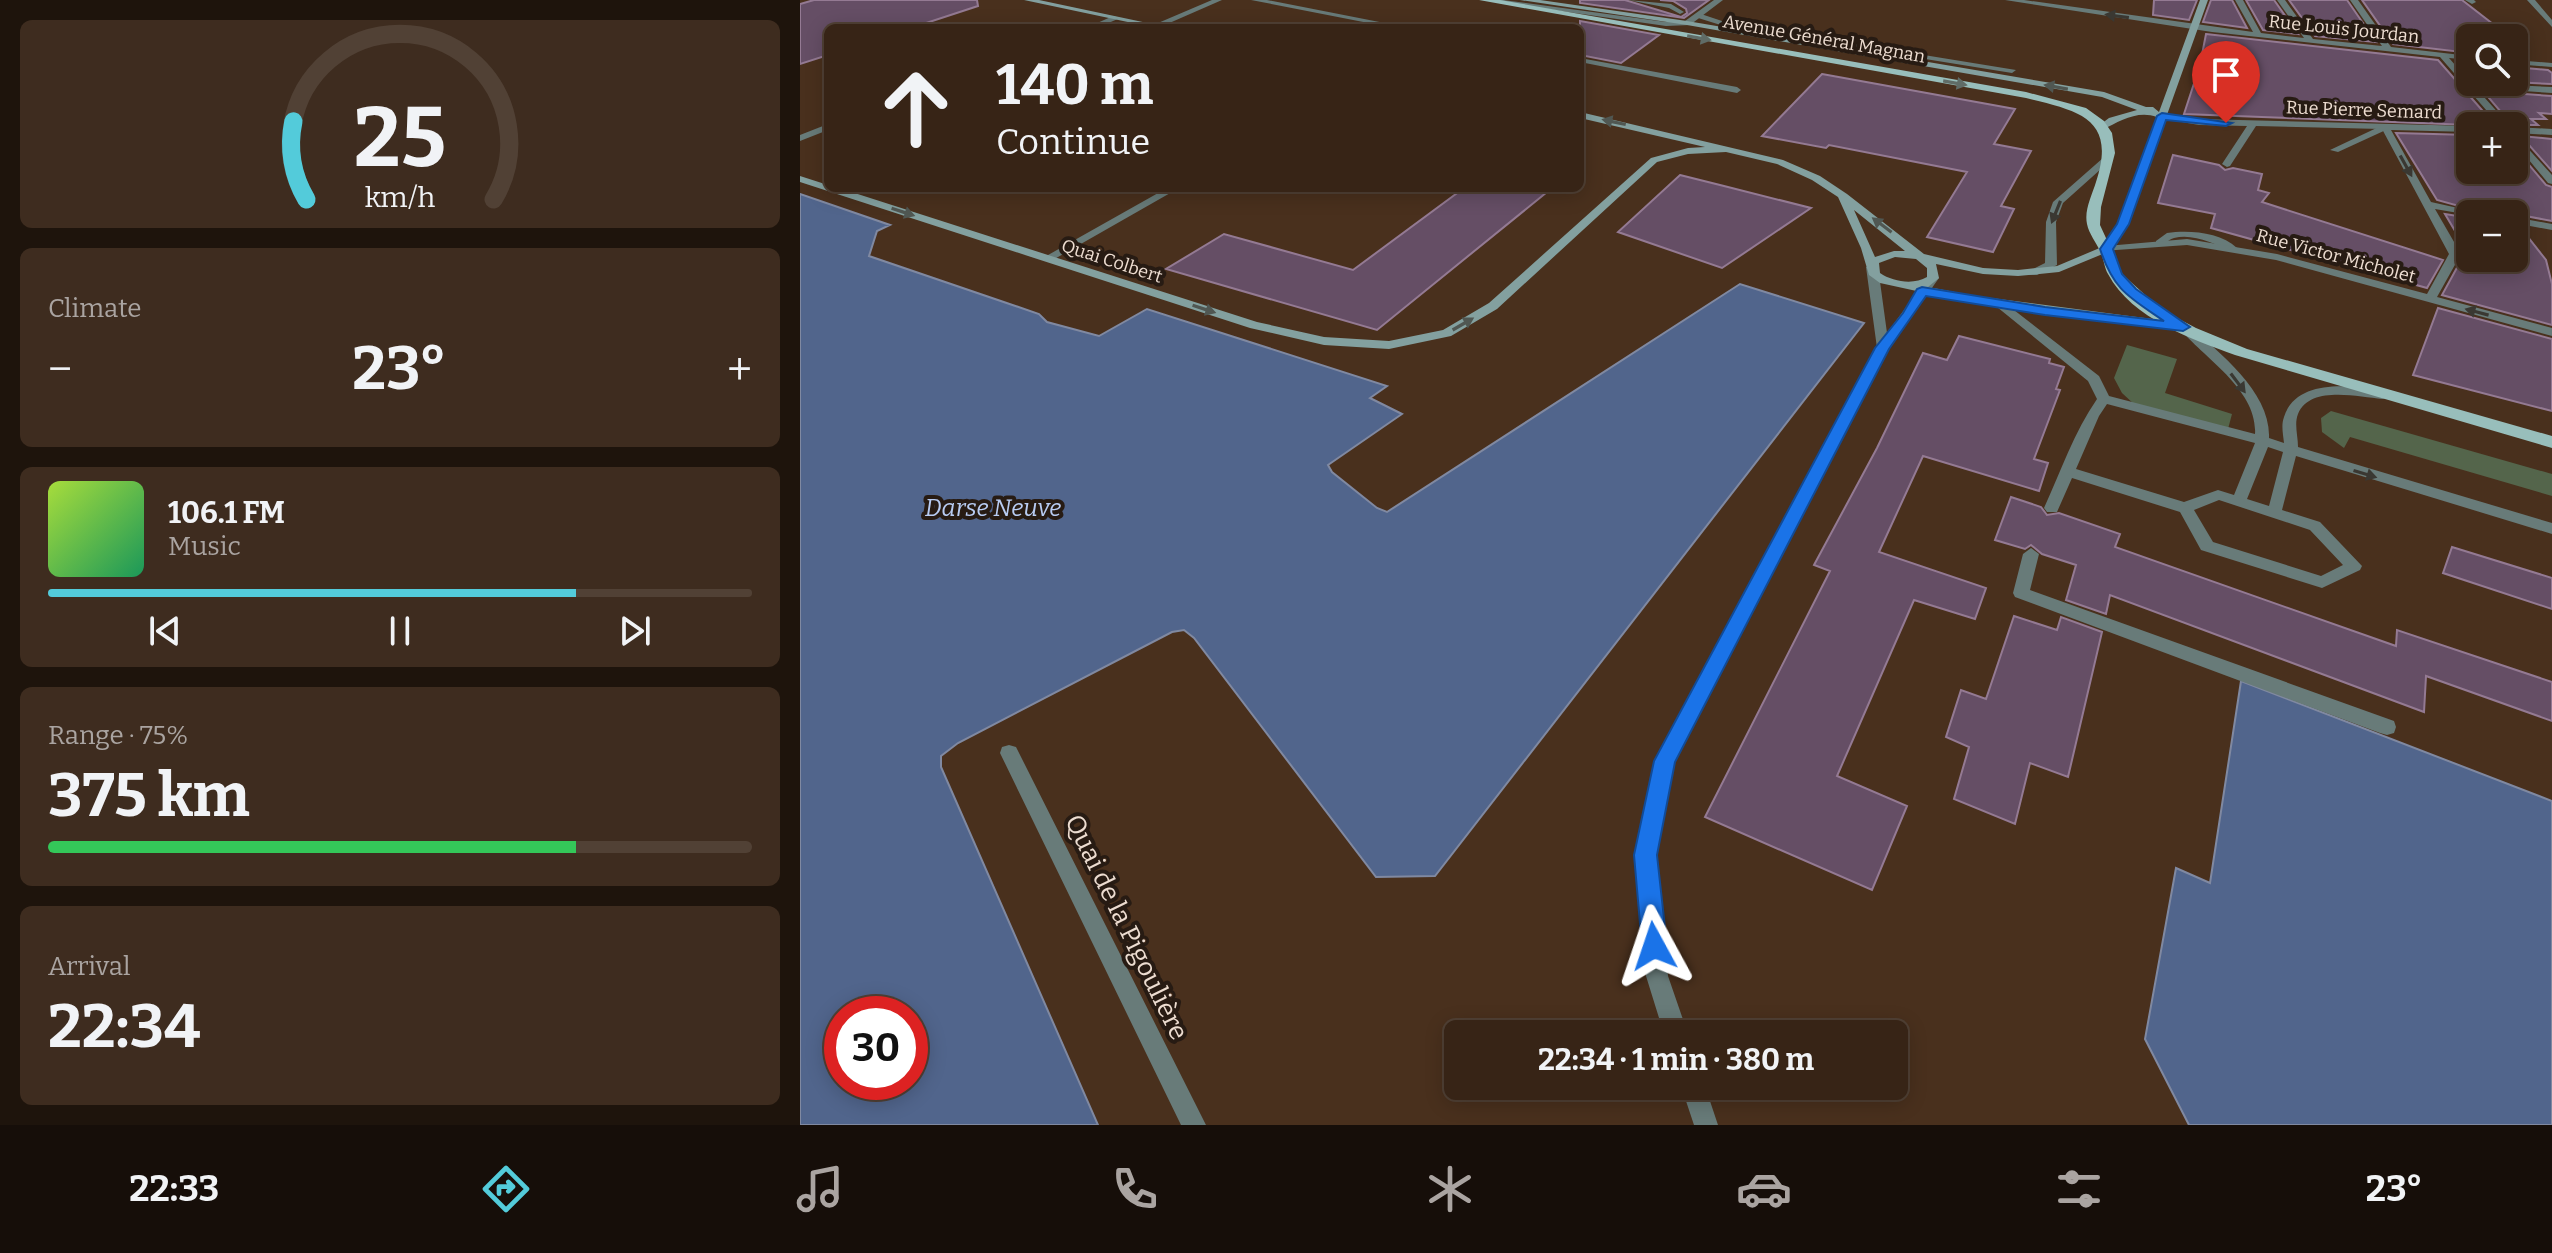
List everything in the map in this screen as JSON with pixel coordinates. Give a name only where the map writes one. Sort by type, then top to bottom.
[{"type":"main road","name":"Avenue Général Magnan","points":[[1485,0],[2026,95],[2086,113],[2102,127]]},
{"type":"main road","points":[[2102,127],[2110,147],[2093,218],[2098,241],[2106,249],[2115,275],[2131,292],[2183,327],[2241,352],[2552,442]]},
{"type":"street","points":[[1028,0],[1145,24]]},
{"type":"street","points":[[1160,24],[1218,0]]},
{"type":"street","points":[[1255,0],[1384,24]]},
{"type":"street","name":"Avenue Général Magnan","points":[[1485,0],[1666,24],[1687,23]]},
{"type":"street","name":"Avenue Général Magnan","points":[[1524,0],[1687,23],[2104,95],[2150,109],[2162,116]]},
{"type":"street","points":[[1571,0],[1660,14],[1680,12],[1727,25],[2012,70]]},
{"type":"street","points":[[1632,0],[1671,6],[1680,12]]},
{"type":"street","points":[[1687,23],[1719,0]]},
{"type":"street","name":"Rue Louis Jourdan","points":[[2009,0],[2311,42],[2456,57]]},
{"type":"street","points":[[1883,348],[1872,267],[1874,261],[1894,254],[1983,271],[2033,273],[2059,269],[2106,249],[2123,224],[2204,0]]},
{"type":"street","points":[[2239,0],[2258,35]]},
{"type":"street","points":[[2281,0],[2311,42]]},
{"type":"street","points":[[2354,0],[2389,50]]},
{"type":"street","points":[[2533,2],[2552,25]]},
{"type":"street","points":[[1100,24],[1116,18]]},
{"type":"street","points":[[1352,24],[1361,20]]},
{"type":"street","points":[[2443,56],[2456,72]]},
{"type":"street","points":[[1584,61],[1737,90]]},
{"type":"street","points":[[2528,63],[2552,65]]},
{"type":"street","points":[[2528,89],[2552,90]]},
{"type":"street","points":[[2477,96],[2492,112]]},
{"type":"street","points":[[2102,127],[2112,120],[2167,104]]},
{"type":"street","points":[[1584,116],[1780,162],[1816,178],[1843,196],[1933,267],[1933,278],[1883,348],[1664,761],[1646,855],[1657,976],[1671,1020]]},
{"type":"street","name":"Rue Pierre Semard","points":[[2162,116],[2199,122],[2456,129]]},
{"type":"street","points":[[800,122],[824,128]]},
{"type":"street","points":[[2227,164],[2254,123]]},
{"type":"street","points":[[2335,150],[2385,127],[2455,254],[2430,299]]},
{"type":"street","points":[[800,138],[824,129]]},
{"type":"street","points":[[1648,129],[1658,139],[1661,150],[1654,160]]},
{"type":"street","points":[[2528,133],[2552,132]]},
{"type":"street","points":[[1654,160],[1688,151],[1732,149]]},
{"type":"street","points":[[2528,151],[2552,181]]},
{"type":"street","name":"Quai Colbert","points":[[841,192],[1254,325],[1324,341],[1389,345],[1447,333],[1493,306],[1654,160]]},
{"type":"street","points":[[2033,273],[2051,265],[2051,222],[2058,202],[2106,160]]},
{"type":"street","name":"Quai Colbert","points":[[800,179],[824,186]]},
{"type":"street","points":[[1047,259],[1167,192]]},
{"type":"street","points":[[1843,196],[1867,248],[1875,275],[1897,285],[2001,304],[2183,327],[2224,365],[2262,416],[2263,441],[2239,501]]},
{"type":"street","points":[[2427,204],[2456,209]]},
{"type":"street","points":[[2528,223],[2552,227]]},
{"type":"street","name":"Rue Victor Micholet","points":[[2106,249],[2187,242],[2231,248],[2277,257],[2552,332]]},
{"type":"street","points":[[1897,285],[1924,284],[1933,278]]},
{"type":"street","points":[[2001,304],[2094,379],[2104,399],[2263,441],[2552,529]]},
{"type":"street","points":[[2274,513],[2291,450],[2291,415],[2301,402],[2313,394],[2335,391],[2382,395]]},
{"type":"street","points":[[2052,508],[2092,416],[2104,399]]},
{"type":"street","points":[[2067,471],[2185,508],[2218,495],[2315,526],[2354,566],[2322,582],[2207,546],[2185,508]]},
{"type":"street","points":[[2031,554],[2021,593],[2387,727]]},
{"type":"street","name":"Quai de la Pigoulière","points":[[1009,753],[1194,1125]]},
{"type":"street","points":[[1697,1100],[1706,1125]]},
{"type":"green space","points":[[2127,345],[2177,359],[2165,393],[2232,414],[2228,429],[2135,405],[2122,393],[2114,378]]},
{"type":"green space","points":[[2331,411],[2552,474],[2552,496],[2350,437],[2344,448],[2322,432],[2321,418]]},
{"type":"water","name":"Darse Neuve","points":[[800,194],[890,225],[877,231],[869,256],[1039,314],[1047,322],[1099,336],[1147,309],[1387,386],[1370,398],[1402,414],[1328,465],[1332,472],[1377,508],[1387,512],[1740,284],[1864,323],[1435,876],[1376,877],[1194,638],[1184,630],[1172,632],[958,743],[941,756],[941,767],[1098,1125],[800,1125]]},
{"type":"water","points":[[2241,681],[2552,801],[2552,1125],[2189,1125],[2145,1039],[2176,868],[2210,883]]},
{"type":"building","points":[[814,0],[977,0],[978,6],[923,24],[824,24],[824,56],[800,64],[800,4]]},
{"type":"building","points":[[1580,0],[1625,0],[1681,17],[1687,13],[1686,9],[1673,1],[1660,0],[1709,0],[1684,18],[1580,3]]},
{"type":"building","points":[[2154,0],[2197,0],[2189,20],[2153,15]]},
{"type":"building","points":[[2211,0],[2232,0],[2247,28],[2203,22]]},
{"type":"building","points":[[2246,0],[2274,0],[2298,34],[2263,30]]},
{"type":"building","points":[[2289,0],[2347,0],[2376,42],[2315,36]]},
{"type":"building","points":[[2362,0],[2462,0],[2493,24],[2456,24],[2456,51],[2393,44]]},
{"type":"building","points":[[1580,21],[1659,35],[1621,63],[1584,56],[1584,24]]},
{"type":"building","points":[[2206,34],[2438,60],[2456,80],[2456,96],[2470,96],[2484,112],[2456,112],[2456,124],[2184,114],[2200,65]]},
{"type":"building","points":[[2528,68],[2548,70],[2552,73],[2552,84],[2528,83]]},
{"type":"building","points":[[1822,74],[2015,109],[1994,144],[2031,151],[2001,206],[2014,209],[1993,252],[1927,237],[1967,172],[1829,145],[1826,148],[1762,136]]},
{"type":"building","points":[[2487,96],[2552,96],[2552,114],[2539,113],[2546,119],[2531,119],[2538,125],[2528,125],[2528,112],[2501,112]]},
{"type":"building","points":[[2396,133],[2456,135],[2456,184],[2528,184],[2528,164],[2546,185],[2552,187],[2552,221],[2528,216],[2528,200],[2456,200],[2456,205],[2437,200]]},
{"type":"building","points":[[2528,137],[2552,139],[2552,171],[2528,144]]},
{"type":"building","points":[[2173,155],[2219,165],[2225,170],[2233,168],[2262,174],[2258,190],[2269,193],[2262,202],[2443,260],[2427,288],[2211,228],[2215,214],[2158,203]]},
{"type":"building","points":[[1680,175],[1811,208],[1722,268],[1618,232]]},
{"type":"building","points":[[1459,192],[1547,192],[1377,330],[1166,269],[1224,234],[1353,270]]},
{"type":"building","points":[[2445,214],[2456,216],[2456,233]]},
{"type":"building","points":[[2528,237],[2546,260],[2552,284],[2552,325],[2442,295],[2456,269],[2456,272],[2528,272]]},
{"type":"building","points":[[2438,308],[2552,339],[2552,411],[2413,375]]},
{"type":"building","points":[[1959,336],[2050,359],[2049,363],[2064,367],[2056,389],[2060,390],[2034,459],[2048,463],[2039,491],[1923,456],[1879,552],[1986,588],[1975,619],[1914,600],[1837,776],[1907,806],[1872,890],[1705,817],[1830,571],[1814,565],[1877,448],[1923,353],[1947,360]]},
{"type":"building","points":[[2011,497],[2041,507],[2047,515],[2059,513],[2120,534],[2115,547],[2396,646],[2397,630],[2552,682],[2552,721],[2426,676],[2424,712],[2110,595],[2106,614],[2066,600],[2076,565],[2042,554],[2031,545],[2025,549],[1995,540]]},
{"type":"building","points":[[2452,547],[2552,578],[2552,609],[2443,573]]},
{"type":"building","points":[[2014,616],[2057,630],[2061,617],[2102,632],[2068,777],[2030,763],[2015,824],[1954,799],[1969,747],[1946,737],[1961,690],[1986,699]]},
{"type":"route","points":[[1654,946],[1646,855],[1664,761],[1883,348],[1922,291],[2045,311],[2183,327],[2131,292],[2115,275],[2106,249],[2123,224],[2162,116],[2226,123]]}]
